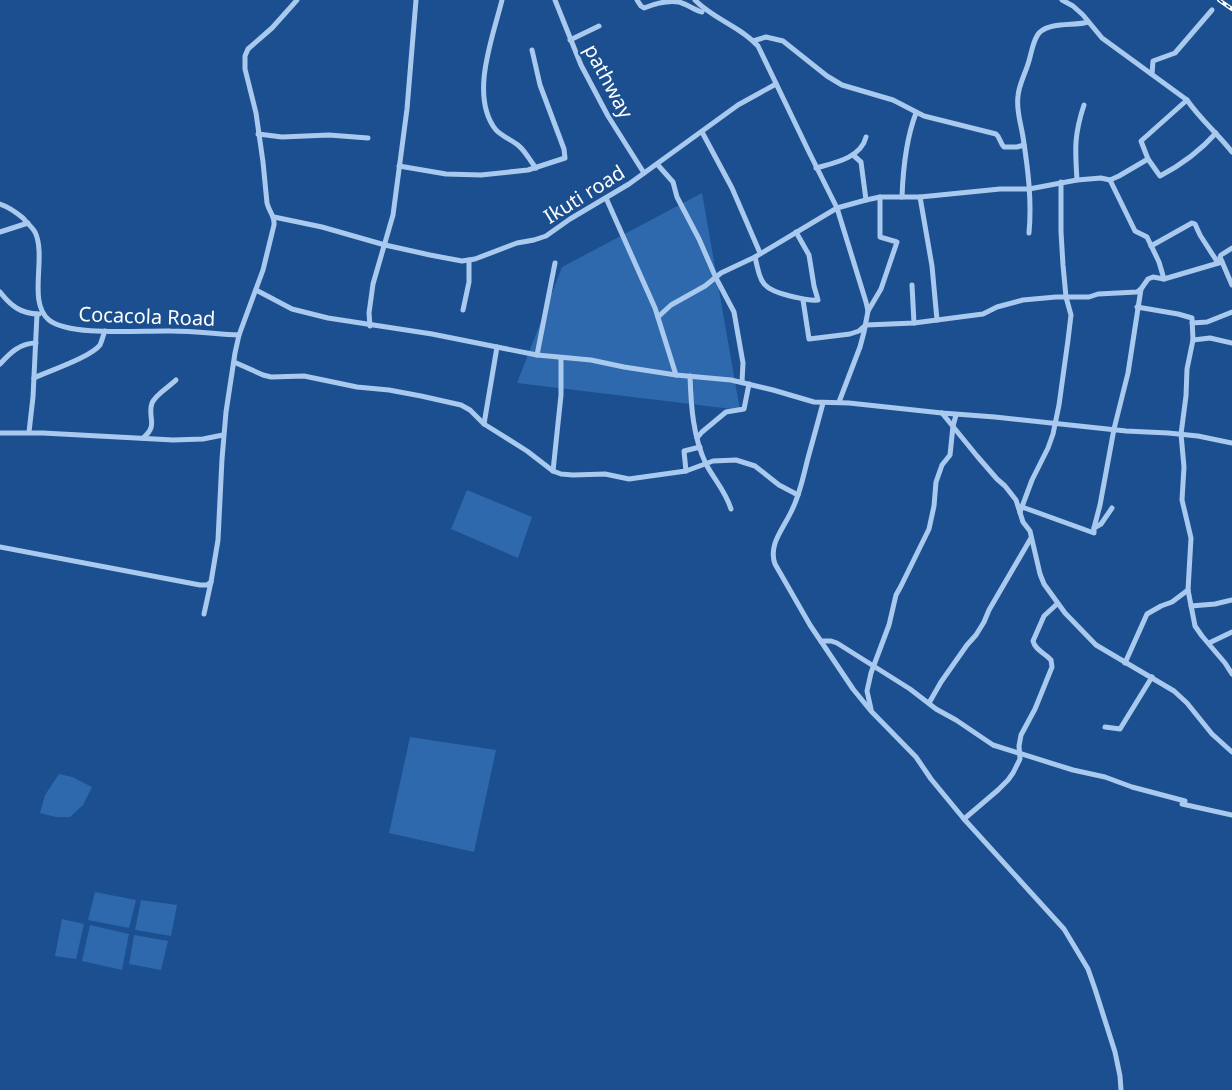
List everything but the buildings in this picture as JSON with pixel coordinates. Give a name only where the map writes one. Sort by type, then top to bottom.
[{"type":"street","points":[[204,614],[218,540],[224,435],[234,362],[239,335],[274,231],[274,217],[267,203],[256,113],[245,69],[245,56],[248,49],[272,28],[297,0]]},
{"type":"street","points":[[370,326],[369,314],[373,284],[393,215],[407,109],[416,0]]},
{"type":"street","points":[[502,0],[494,25],[483,87],[485,106],[497,131],[519,147],[536,168]]},
{"type":"street","name":"pathway","points":[[555,0],[581,65],[603,108],[644,173]]},
{"type":"street","points":[[637,0],[644,8],[657,4],[680,2],[702,12]]},
{"type":"street","points":[[695,0],[740,30],[758,46],[837,208],[868,311]]},
{"type":"street","points":[[1062,0],[1073,6],[1102,38],[1187,100],[1232,152]]},
{"type":"street","points":[[1152,74],[1153,62],[1175,53],[1212,10]]},
{"type":"street","points":[[1029,233],[1031,208],[1023,135],[1017,109],[1019,86],[1038,33],[1046,28],[1089,22]]},
{"type":"street","points":[[570,40],[599,26]]},
{"type":"street","points":[[753,40],[766,37],[783,42],[833,80],[858,91],[893,100],[916,113],[996,134],[1004,147],[1024,145]]},
{"type":"street","points":[[399,166],[446,174],[481,175],[528,170],[566,157],[557,126],[540,85],[532,50]]},
{"type":"street","name":"Ikuti road","points":[[274,217],[329,228],[385,245],[445,258],[469,260],[479,258],[517,243],[546,236],[644,173],[738,105],[776,84]]},
{"type":"street","points":[[1187,100],[1141,141],[1148,159],[1160,176],[1190,158],[1216,133]]},
{"type":"street","points":[[1077,180],[1075,146],[1084,105]]},
{"type":"street","points":[[902,197],[904,163],[916,113]]},
{"type":"street","points":[[702,132],[732,188],[758,255],[760,279],[765,286],[778,293],[803,300],[818,300],[809,255],[796,232]]},
{"type":"street","points":[[258,134],[282,137],[329,135],[368,138]]},
{"type":"street","points":[[816,168],[853,155],[862,146],[866,137]]},
{"type":"street","points":[[853,155],[861,162],[866,200]]},
{"type":"street","points":[[658,317],[671,305],[705,286],[721,273],[758,255],[837,208],[880,198],[1029,189],[1061,182],[1101,178],[1110,180],[1148,159]]},
{"type":"street","points":[[657,164],[673,182],[677,197],[736,317],[746,383],[744,409],[726,412],[697,438]]},
{"type":"street","points":[[1110,180],[1135,231],[1147,237],[1164,279]]},
{"type":"street","points":[[1021,509],[1048,448],[1055,423],[1071,321],[1066,297],[1061,232],[1061,182]]},
{"type":"street","points":[[920,197],[932,266],[937,320]]},
{"type":"street","points":[[606,198],[655,308],[676,375]]},
{"type":"street","points":[[839,402],[860,347],[868,311],[881,289],[897,242],[880,237],[880,198]]},
{"type":"street","points":[[0,204],[15,211],[28,223],[34,232],[39,249],[38,288],[41,314],[36,344],[29,432]]},
{"type":"street","points":[[0,232],[28,223]]},
{"type":"street","points":[[1151,246],[1192,223],[1195,224],[1200,235],[1230,273],[1232,285]]},
{"type":"street","points":[[1220,263],[1221,255],[1232,248]]},
{"type":"street","points":[[463,310],[469,282],[469,260]]},
{"type":"street","points":[[537,355],[555,263]]},
{"type":"street","points":[[803,300],[809,339],[850,334],[866,325],[914,323],[983,314],[997,307],[1023,300],[1132,293],[1141,289],[1148,279],[1153,277],[1164,279],[1220,263]]},
{"type":"street","points":[[912,285],[914,323]]},
{"type":"street","points":[[1021,509],[1094,533],[1114,429],[1128,373],[1141,289]]},
{"type":"street","points":[[256,290],[298,311],[327,318],[432,334],[537,355],[591,360],[631,369],[746,383],[804,400],[823,403],[839,402],[956,415],[1182,434],[1232,444]]},
{"type":"street","name":"Cocacola Road","points":[[0,292],[20,311],[41,314],[50,321],[79,330],[171,331],[239,335]]},
{"type":"street","points":[[1137,307],[1192,318],[1193,340],[1187,369],[1182,434],[1184,476],[1182,500],[1191,538],[1188,590],[1195,626],[1232,674]]},
{"type":"street","points":[[1192,323],[1207,322],[1232,312]]},
{"type":"street","points":[[34,378],[93,350],[100,345],[105,331]]},
{"type":"street","points":[[1193,340],[1210,338],[1232,343]]},
{"type":"street","points":[[0,364],[20,347],[29,343],[36,344]]},
{"type":"street","points":[[484,424],[497,347]]},
{"type":"street","points":[[553,471],[561,394],[561,358]]},
{"type":"street","points":[[234,362],[271,377],[304,376],[452,402],[470,410],[484,424],[527,451],[553,471],[564,475],[605,474],[629,478],[686,471],[706,463],[736,460],[758,468],[779,485],[798,495]]},
{"type":"street","points":[[690,376],[692,417],[697,438],[706,463],[724,490],[731,509]]},
{"type":"street","points":[[143,438],[152,428],[153,401],[176,380]]},
{"type":"street","points":[[823,403],[798,495],[773,549],[772,556],[775,564],[842,675],[871,711],[916,757],[964,819],[1064,929],[1089,969],[1115,1052],[1121,1090]]},
{"type":"street","points":[[942,413],[1010,492],[1021,509],[1023,522],[1030,531],[1040,573],[1057,604],[1096,645],[1165,684],[1232,752]]},
{"type":"street","points":[[871,711],[867,690],[873,667],[889,625],[896,595],[929,529],[936,482],[942,465],[950,455],[956,415]]},
{"type":"street","points":[[0,432],[190,440],[224,435]]},
{"type":"street","points":[[686,471],[684,450],[700,447]]},
{"type":"street","points":[[1094,528],[1101,524],[1112,508]]},
{"type":"street","points":[[929,703],[941,682],[976,636],[1031,538]]},
{"type":"street","points":[[0,547],[200,585],[207,585],[211,582]]},
{"type":"street","points":[[1125,663],[1147,614],[1172,602],[1188,590]]},
{"type":"street","points":[[1191,606],[1232,600]]},
{"type":"street","points":[[964,819],[1008,780],[1018,764],[1021,735],[1038,702],[1052,663],[1033,641],[1046,613],[1057,604]]},
{"type":"street","points":[[1209,643],[1232,632]]},
{"type":"street","points":[[821,641],[834,642],[910,689],[993,745],[1105,777],[1184,803],[1232,815]]},
{"type":"street","points":[[1105,727],[1120,729],[1152,677]]},
{"type":"shaded area","points":[[702,193],[740,410],[517,383],[562,267]]},
{"type":"shaded area","points":[[467,490],[532,517],[518,558],[451,529]]},
{"type":"shaded area","points":[[410,737],[496,750],[474,852],[389,833]]},
{"type":"shaded area","points":[[59,774],[72,777],[92,787],[83,805],[70,817],[56,817],[40,813],[45,795]]},
{"type":"shaded area","points":[[95,892],[136,900],[129,928],[88,920]]},
{"type":"shaded area","points":[[141,900],[177,905],[171,936],[135,930]]},
{"type":"shaded area","points":[[62,919],[84,924],[76,959],[55,956]]},
{"type":"shaded area","points":[[90,925],[129,934],[122,970],[82,961]]},
{"type":"shaded area","points":[[134,935],[168,941],[161,970],[129,964]]},
{"type":"railway","points":[[1219,0],[1232,9]]}]
